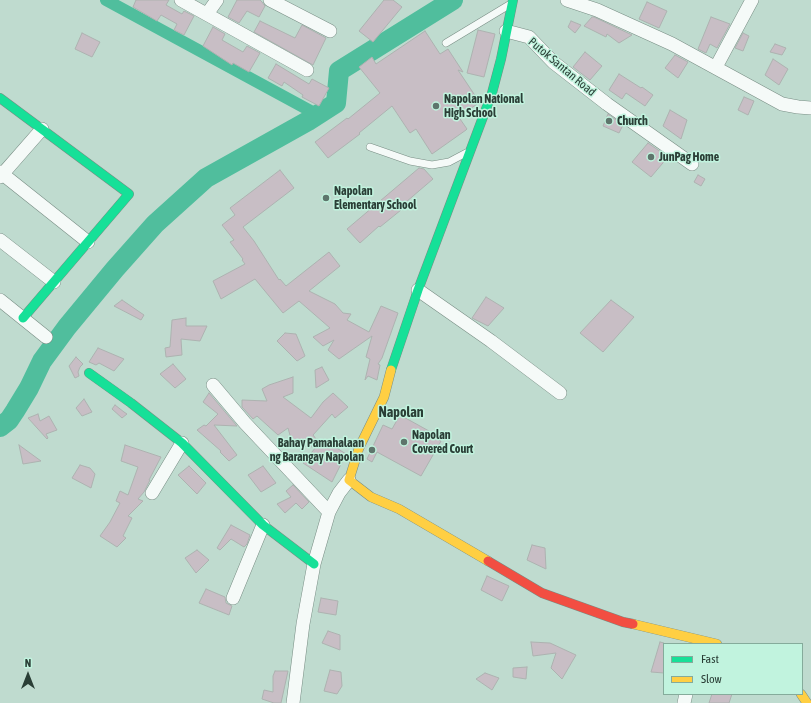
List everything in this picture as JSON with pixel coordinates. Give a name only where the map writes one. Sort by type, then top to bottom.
[{"type":"street","points":[[181,0],[307,70]]},
{"type":"street","points":[[207,14],[217,0]]},
{"type":"street","points":[[567,0],[623,21],[716,67],[782,104],[811,108]]},
{"type":"street","points":[[716,67],[752,0]]},
{"type":"street","points":[[293,703],[303,624],[314,564],[329,512],[339,493],[349,480],[359,448],[384,397],[392,364],[418,290],[492,93],[501,60],[513,1]]},
{"type":"street","points":[[279,2],[330,31]]},
{"type":"street","name":"Putok Santan Road","points":[[506,30],[530,38],[553,62],[607,104],[692,164]]},
{"type":"street","points":[[0,98],[129,194],[23,318]]},
{"type":"street","points":[[42,129],[1,174],[88,242]]},
{"type":"street","points":[[0,240],[54,282]]},
{"type":"street","points":[[418,290],[491,341],[560,394]]},
{"type":"street","points":[[0,300],[46,337]]},
{"type":"street","points":[[89,373],[131,403],[182,443],[263,525],[314,564]]},
{"type":"street","points":[[213,385],[245,423],[329,512]]},
{"type":"street","points":[[152,493],[182,443]]},
{"type":"street","points":[[349,480],[371,497],[399,509],[542,593],[623,622],[695,642],[706,643]]},
{"type":"street","points":[[233,598],[263,525]]},
{"type":"lane","points":[[446,43],[513,1]]},
{"type":"lane","points":[[370,147],[410,161],[432,165],[449,162],[470,151]]},
{"type":"building","points":[[136,0],[169,0],[166,5],[182,14],[184,11],[194,16],[184,35],[174,30],[177,24],[161,15],[157,21],[133,7]]},
{"type":"building","points":[[237,0],[260,0],[265,6],[259,17],[247,11],[239,23],[228,17]]},
{"type":"building","points":[[384,0],[393,0],[402,7],[373,42],[359,31]]},
{"type":"building","points":[[647,2],[667,11],[659,28],[639,19]]},
{"type":"building","points":[[592,17],[632,35],[619,43],[607,34],[606,37],[584,26]]},
{"type":"building","points":[[711,17],[730,24],[717,48],[710,44],[706,53],[698,49]]},
{"type":"building","points":[[260,21],[295,38],[302,25],[326,38],[313,65],[254,32]]},
{"type":"building","points":[[571,21],[581,25],[575,33],[568,27]]},
{"type":"building","points":[[213,27],[225,34],[222,40],[243,52],[247,46],[260,53],[249,72],[233,63],[232,65],[203,46]]},
{"type":"building","points":[[478,30],[495,34],[484,77],[467,73]]},
{"type":"building","points":[[425,31],[440,54],[448,49],[463,72],[458,70],[478,100],[476,105],[458,116],[467,129],[432,154],[416,129],[410,133],[392,106],[359,133],[360,134],[328,158],[315,142],[347,118],[348,119],[380,93],[359,67],[372,57],[376,64]]},
{"type":"building","points":[[82,33],[100,42],[92,57],[75,49]]},
{"type":"building","points":[[743,33],[749,36],[743,51],[735,48]]},
{"type":"building","points":[[775,44],[786,48],[782,55],[770,52]]},
{"type":"building","points":[[585,52],[602,66],[590,80],[573,67]]},
{"type":"building","points":[[675,55],[688,62],[678,78],[665,68]]},
{"type":"building","points":[[773,59],[788,69],[779,85],[765,75]]},
{"type":"building","points":[[276,64],[309,84],[312,79],[329,88],[319,106],[302,97],[303,95],[284,82],[282,86],[268,78]]},
{"type":"building","points":[[619,74],[653,95],[645,106],[626,93],[622,99],[609,90]]},
{"type":"building","points":[[744,97],[754,101],[748,115],[738,110]]},
{"type":"building","points":[[670,110],[687,120],[681,139],[663,126]]},
{"type":"building","points":[[608,114],[623,125],[619,133],[603,126]]},
{"type":"building","name":"JunPag Home","points":[[648,143],[668,157],[651,177],[632,162]]},
{"type":"building","points":[[419,168],[424,169],[433,179],[399,208],[401,210],[380,227],[379,226],[360,243],[347,229]]},
{"type":"building","points":[[280,170],[294,188],[243,227],[254,241],[279,280],[280,279],[286,286],[329,252],[340,266],[309,291],[335,304],[343,313],[351,314],[347,320],[369,332],[381,306],[398,313],[382,358],[378,364],[380,365],[377,380],[368,376],[365,380],[370,359],[366,357],[372,336],[339,359],[328,350],[334,340],[323,346],[313,337],[330,328],[299,301],[283,313],[255,279],[221,299],[213,281],[245,264],[230,242],[234,240],[222,225],[235,215],[230,208]]},
{"type":"building","points":[[698,175],[705,179],[701,186],[694,182]]},
{"type":"building","points":[[486,297],[504,308],[488,326],[472,318]]},
{"type":"building","points":[[122,300],[144,315],[141,320],[114,306]]},
{"type":"building","points":[[611,300],[634,317],[603,352],[580,333]]},
{"type":"building","points":[[186,318],[186,326],[207,326],[200,341],[181,339],[182,355],[166,357],[165,348],[170,347],[172,320]]},
{"type":"building","points":[[285,333],[296,334],[305,356],[297,361],[277,341]]},
{"type":"building","points":[[98,348],[124,359],[114,371],[99,363],[96,365],[89,362]]},
{"type":"building","points":[[76,357],[83,364],[78,372],[79,376],[75,378],[69,366]]},
{"type":"building","points":[[173,364],[186,379],[175,388],[160,374]]},
{"type":"building","points":[[322,367],[329,380],[316,388],[315,370]]},
{"type":"building","points":[[293,377],[293,393],[283,397],[311,418],[323,402],[333,393],[348,407],[335,418],[332,414],[313,435],[323,448],[329,443],[346,454],[332,482],[303,463],[316,447],[293,446],[288,428],[278,435],[257,416],[253,419],[242,407],[242,400],[267,401],[262,389],[269,385]]},
{"type":"building","points":[[209,393],[237,426],[214,425],[237,455],[229,461],[220,452],[221,451],[197,430],[204,425],[206,426],[218,414],[203,402]]},
{"type":"building","points":[[84,399],[92,412],[82,416],[76,408]]},
{"type":"building","points":[[115,405],[127,414],[122,418],[112,409]]},
{"type":"building","points":[[38,414],[40,421],[49,416],[57,430],[46,434],[47,439],[28,418]]},
{"type":"building","name":"Napolan Covered Court","points":[[400,415],[429,431],[427,433],[441,441],[421,476],[377,452],[372,462],[367,459],[383,425],[392,429]]},
{"type":"building","points":[[19,445],[41,461],[23,464]]},
{"type":"building","points":[[125,445],[161,457],[144,492],[138,499],[143,501],[128,516],[132,518],[123,536],[126,538],[117,547],[100,536],[110,522],[120,503],[116,501],[120,491],[128,495],[138,467],[121,461]]},
{"type":"building","points":[[80,465],[90,468],[95,474],[91,488],[72,478]]},
{"type":"building","points":[[189,466],[206,483],[197,494],[178,475]]},
{"type":"building","points":[[263,466],[276,483],[261,492],[248,475]]},
{"type":"building","points":[[293,485],[309,502],[302,509],[296,503],[285,513],[277,504],[291,497],[286,491]]},
{"type":"building","points":[[231,525],[250,535],[247,544],[244,547],[231,539],[220,550],[217,548]]},
{"type":"building","points":[[532,545],[545,548],[546,569],[527,560]]},
{"type":"building","points":[[197,550],[209,560],[196,573],[185,558]]},
{"type":"building","points":[[487,576],[509,586],[502,601],[481,590]]},
{"type":"building","points":[[206,589],[225,597],[226,603],[232,606],[229,615],[199,603]]},
{"type":"building","points":[[321,598],[338,601],[336,615],[318,612]]},
{"type":"building","points":[[328,631],[340,635],[340,650],[322,643]]},
{"type":"building","points":[[531,642],[550,643],[576,655],[562,679],[551,668],[556,653],[533,656]]},
{"type":"building","points":[[660,642],[664,643],[663,673],[651,672]]},
{"type":"building","points":[[527,667],[526,679],[513,677],[513,668]]},
{"type":"building","points":[[330,670],[341,672],[342,686],[337,694],[324,691]]},
{"type":"building","points":[[275,671],[288,671],[281,703],[274,703],[262,699],[264,690],[273,692],[273,676]]},
{"type":"building","points":[[485,673],[499,678],[492,690],[476,679]]},
{"type":"building","points":[[712,695],[732,695],[729,703],[709,703]]},
{"type":"waterway","points":[[106,0],[318,115]]},
{"type":"waterway","points":[[0,427],[9,420],[29,388],[42,361],[67,327],[155,224],[206,178],[308,121],[336,103],[339,71],[453,0]]},
{"type":"traffic: fast","points":[[391,370],[418,290],[492,93],[501,59],[513,0]]},
{"type":"traffic: fast","points":[[0,98],[129,194],[23,318]]},
{"type":"traffic: fast","points":[[89,373],[131,403],[182,443],[263,525],[314,564]]},
{"type":"traffic: slow","points":[[391,370],[384,397],[359,448],[349,480],[371,497],[399,509],[488,561]]},
{"type":"traffic: slow","points":[[633,624],[713,643]]},
{"type":"traffic: slow","points":[[802,695],[807,703]]},
{"type":"traffic: jam","points":[[488,561],[542,593],[623,622],[633,624]]},
{"type":"place","name":"Napolan National High School","points":[[436,106]]},
{"type":"place","name":"Church","points":[[609,121]]},
{"type":"place","name":"JunPag Home","points":[[651,157]]},
{"type":"place","name":"Napolan Elementary School","points":[[326,198]]},
{"type":"place","name":"Napolan Covered Court","points":[[404,442]]},
{"type":"place","name":"Bahay Pamahalaan ng Barangay Napolan","points":[[372,450]]},
{"type":"district","name":"Napolan","points":[[401,413]]}]
